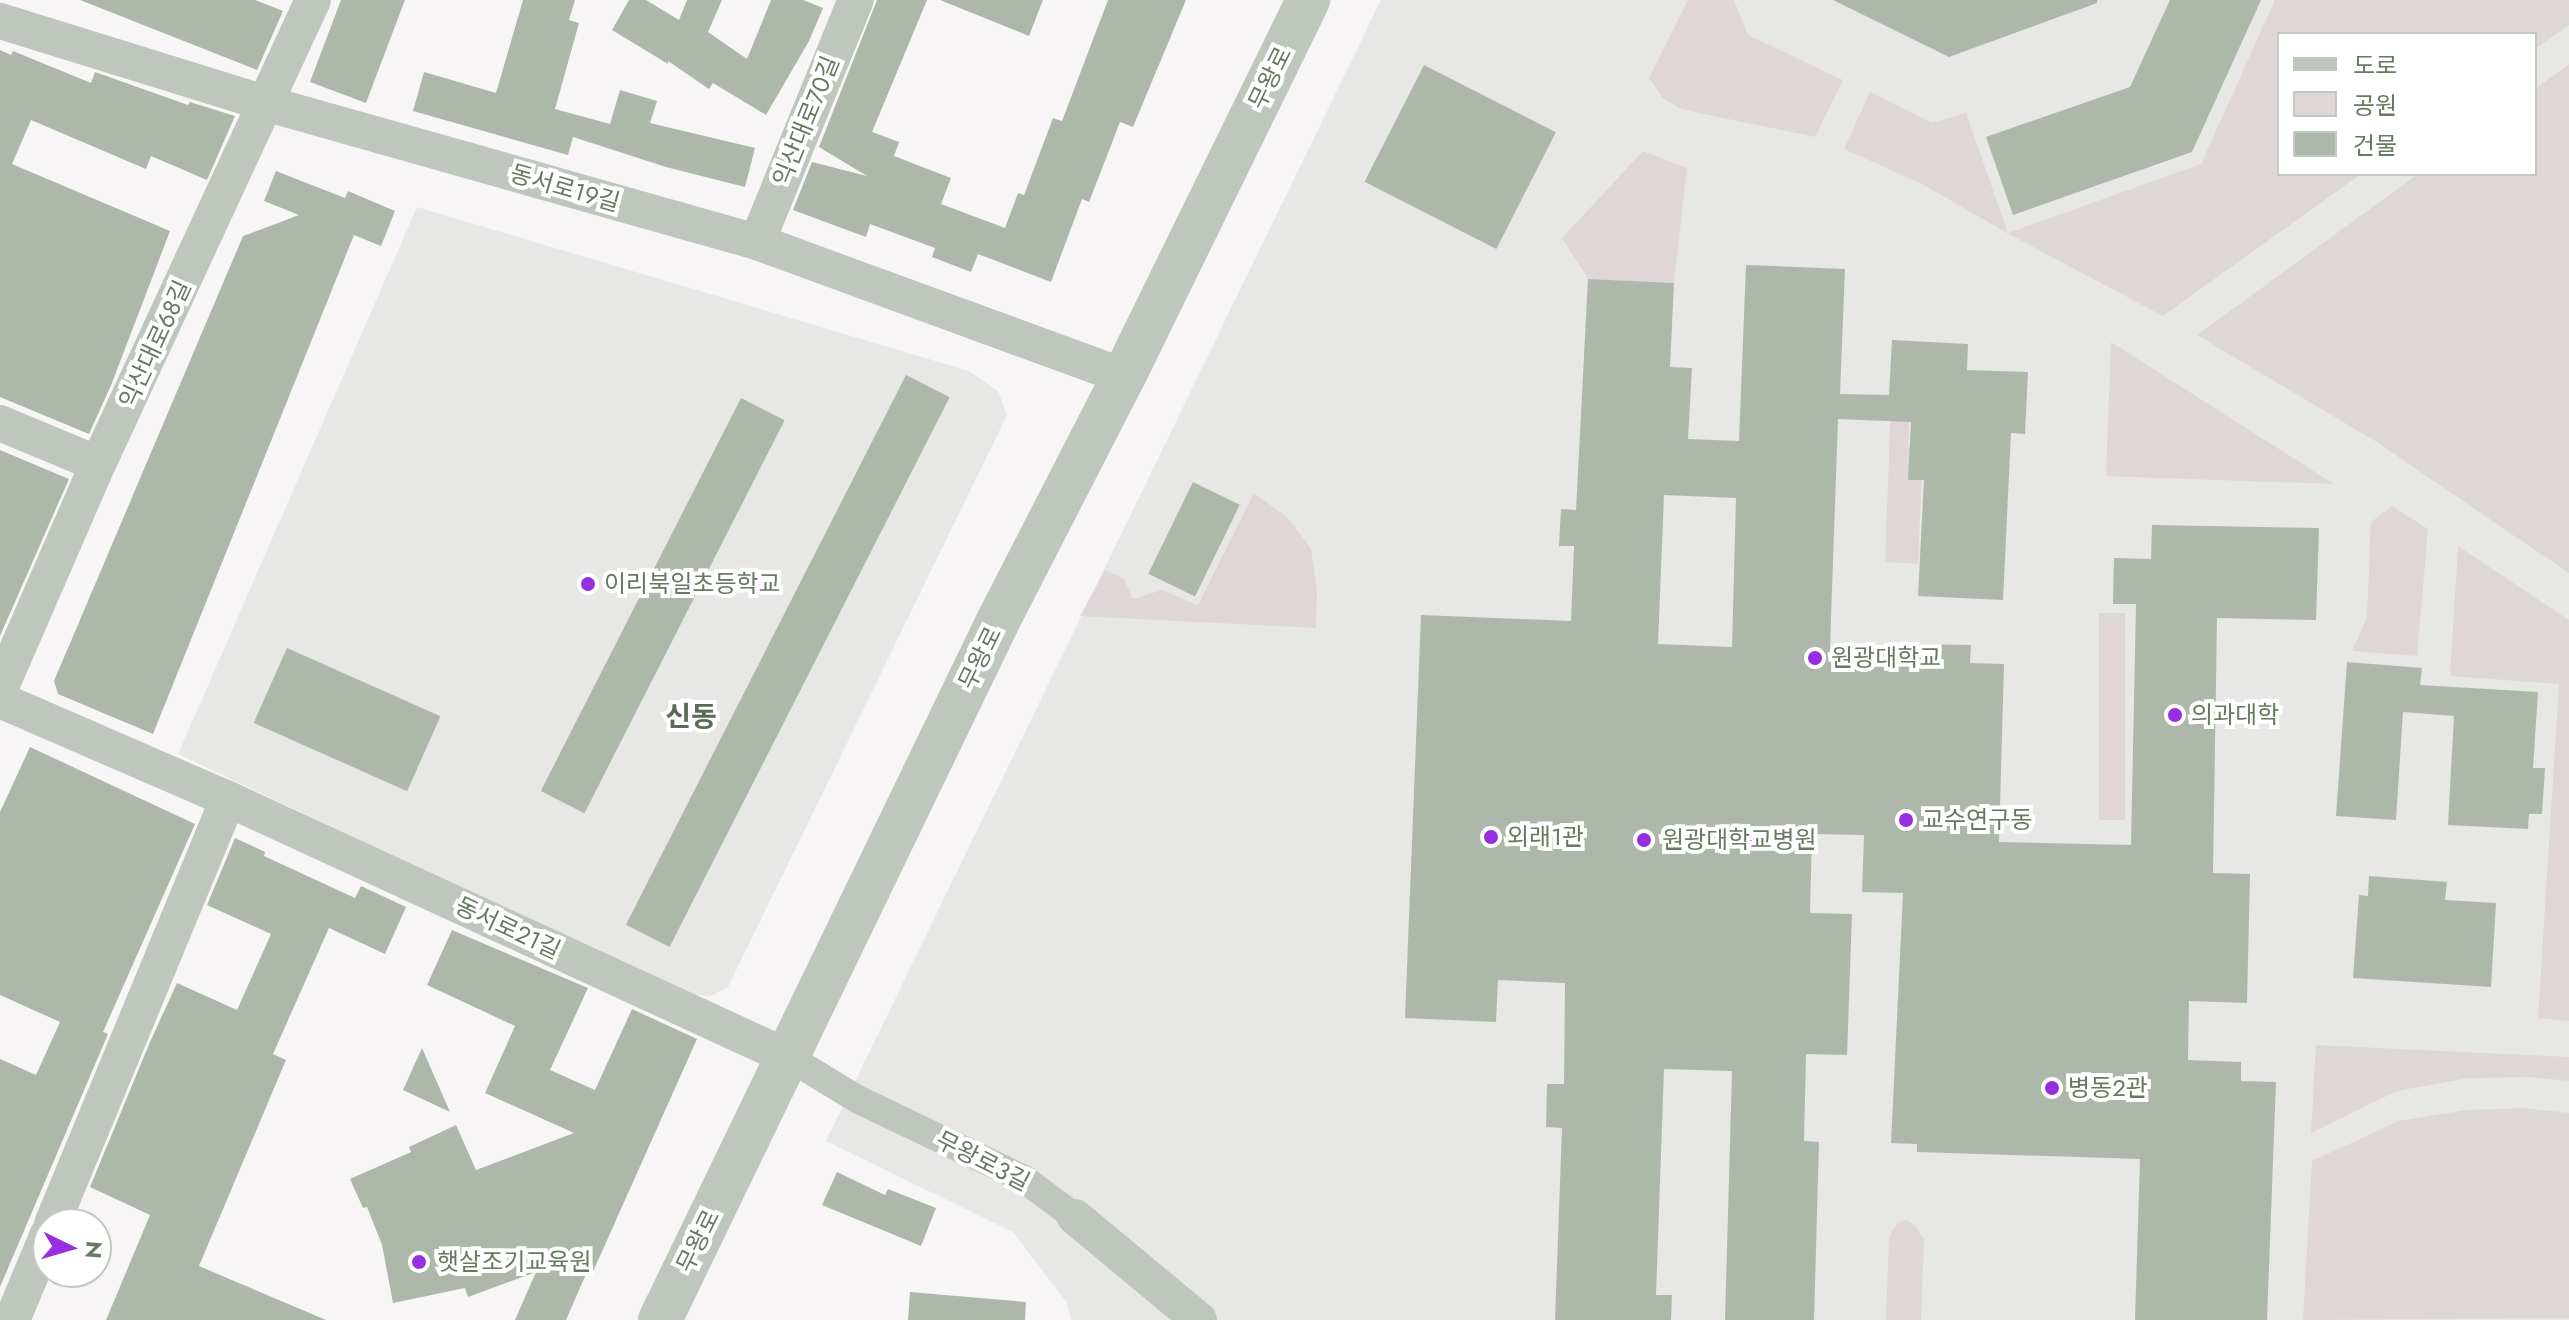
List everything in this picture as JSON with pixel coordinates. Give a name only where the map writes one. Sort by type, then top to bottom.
[{"type":"street","name":"익산대로68길","points":[[0,689],[98,464],[268,104],[313,0]]},
{"type":"street","name":"익산대로70길","points":[[757,242],[856,0]]},
{"type":"street","name":"무왕로","points":[[660,1320],[998,621],[1124,376],[1308,0]]},
{"type":"street","name":"동서로19길","points":[[0,21],[268,104],[757,242],[1124,376]]},
{"type":"street","points":[[0,423],[98,464]]},
{"type":"street","name":"동서로21길","points":[[0,700],[228,799],[788,1057]]},
{"type":"street","points":[[59,1208],[228,799]]},
{"type":"street","name":"무왕로3길","points":[[788,1057],[857,1099],[1024,1179],[1075,1217],[1199,1320]]},
{"type":"street","points":[[12,1320],[32,1272]]},
{"type":"shaded area","name":"원광대학교","points":[[1381,0],[2569,0],[2569,1320],[1071,1320],[1067,1303],[1013,1232],[826,1141]]},
{"type":"shaded area","name":"이리북일초등학교","points":[[417,207],[969,371],[998,391],[1007,415],[728,987],[711,996],[683,994],[178,754]]},
{"type":"green space","points":[[1688,0],[1734,0],[1748,35],[1843,80],[1815,137],[1679,108],[1662,97],[1649,78]]},
{"type":"green space","points":[[2275,0],[2569,0],[2569,25],[2537,48],[2537,32],[2277,32],[2277,176],[2358,176],[2163,316],[2007,233],[1924,185],[1844,149],[1870,92],[1932,123],[1966,113],[2008,233],[2201,164]]},
{"type":"green space","points":[[2569,64],[2569,573],[2375,441],[2197,335],[2415,176],[2537,176],[2537,88]]},
{"type":"green space","points":[[1643,151],[1687,168],[1674,283],[1588,279],[1562,238]]},
{"type":"green space","points":[[2111,342],[2334,484],[2106,476]]},
{"type":"green space","points":[[1891,404],[1910,405],[1908,447],[1923,448],[1918,564],[1885,562]]},
{"type":"green space","points":[[1254,493],[1288,518],[1311,549],[1317,590],[1316,628],[1080,616],[1105,570],[1124,579],[1133,599],[1162,590],[1198,605]]},
{"type":"green space","points":[[2392,506],[2428,529],[2417,656],[2352,651],[2367,617],[2371,522]]},
{"type":"green space","points":[[2458,546],[2569,620],[2569,1021],[2538,1018],[2559,684],[2450,676]]},
{"type":"green space","points":[[2099,613],[2125,613],[2125,820],[2099,820]]},
{"type":"green space","points":[[2316,1045],[2569,1057],[2569,1081],[2531,1077],[2469,1078],[2397,1091],[2311,1133]]},
{"type":"green space","points":[[2525,1108],[2569,1113],[2569,1318],[2303,1320],[2312,1161],[2399,1121],[2467,1110]]},
{"type":"green space","points":[[1907,1220],[1914,1224],[1924,1240],[1921,1320],[1886,1320],[1889,1237],[1898,1222]]},
{"type":"building","points":[[80,0],[255,0],[283,11],[257,70]]},
{"type":"building","points":[[341,0],[405,0],[366,103],[310,82]]},
{"type":"building","points":[[523,0],[575,0],[569,20],[579,23],[555,109],[610,124],[620,90],[657,101],[650,123],[755,148],[745,187],[666,167],[573,137],[568,155],[413,111],[424,72],[496,93]]},
{"type":"building","points":[[629,0],[646,0],[679,20],[687,0],[722,0],[708,32],[747,59],[771,0],[803,0],[823,8],[809,41],[766,115],[713,83],[709,89],[668,61],[668,64],[612,30]]},
{"type":"building","points":[[877,0],[927,0],[872,132],[899,142],[894,156],[951,178],[941,204],[1005,228],[1018,193],[1024,195],[1053,118],[1062,121],[1108,0],[1186,0],[1133,127],[1120,122],[1089,202],[1082,199],[1051,282],[978,254],[971,272],[932,257],[935,248],[870,224],[866,237],[793,210],[812,162],[867,176],[819,147]]},
{"type":"building","points":[[940,0],[1043,0],[1029,36]]},
{"type":"building","points":[[1833,0],[2097,0],[2097,3],[1949,57]]},
{"type":"building","points":[[2170,0],[2261,0],[2192,152],[2013,215],[1986,137],[2130,87]]},
{"type":"building","points":[[0,50],[11,55],[13,51],[91,83],[95,72],[188,105],[190,102],[235,116],[207,180],[151,156],[146,169],[31,120],[12,164],[170,231],[112,383],[89,434],[0,397]]},
{"type":"building","points":[[1424,65],[1556,132],[1496,249],[1365,182]]},
{"type":"building","points":[[276,171],[345,198],[348,191],[395,211],[381,246],[354,235],[153,734],[58,694],[54,681],[243,236],[299,215],[264,201]]},
{"type":"building","points":[[1746,265],[1845,269],[1840,394],[1889,395],[1892,340],[1968,344],[1967,370],[2028,372],[2025,434],[2011,433],[2003,600],[1918,596],[1924,480],[1908,480],[1911,422],[1838,419],[1830,647],[1918,650],[1918,644],[1971,645],[1970,663],[2004,664],[1999,842],[2131,845],[2136,604],[2113,604],[2114,558],[2151,559],[2152,525],[2319,528],[2316,620],[2217,618],[2213,873],[2250,874],[2247,1003],[2189,1001],[2188,1060],[2241,1062],[2241,1081],[2276,1082],[2267,1320],[2135,1320],[2140,1159],[1917,1152],[1917,1144],[1891,1143],[1903,893],[1862,892],[1864,835],[1812,834],[1810,913],[1852,914],[1847,1055],[1806,1054],[1804,1141],[1819,1142],[1814,1320],[1725,1320],[1732,1071],[1664,1069],[1656,1295],[1672,1295],[1671,1320],[1555,1320],[1562,1128],[1546,1127],[1547,1084],[1564,1084],[1565,983],[1498,980],[1496,1022],[1405,1018],[1421,615],[1571,621],[1574,546],[1559,546],[1561,509],[1576,510],[1588,279],[1674,283],[1670,367],[1692,368],[1688,439],[1739,441]],"holes":[[[1664,495],[1736,498],[1732,647],[1658,644]]]},
{"type":"building","points":[[906,375],[950,397],[670,947],[626,925]]},
{"type":"building","points":[[741,398],[785,420],[584,813],[541,791]]},
{"type":"building","points":[[0,450],[69,479],[0,636]]},
{"type":"building","points":[[1193,482],[1240,505],[1195,596],[1148,574]]},
{"type":"building","points":[[287,648],[440,716],[407,791],[254,723]]},
{"type":"building","points":[[2347,662],[2422,668],[2420,685],[2538,692],[2533,768],[2545,768],[2542,814],[2529,814],[2528,829],[2448,825],[2454,716],[2403,712],[2396,820],[2336,816]]},
{"type":"building","points":[[30,747],[195,824],[103,1032],[108,1034],[0,1287],[0,1059],[36,1075],[60,1022],[0,995],[0,812]]},
{"type":"building","points":[[235,838],[265,852],[264,856],[355,898],[361,886],[406,907],[385,954],[329,928],[273,1054],[286,1060],[199,1266],[326,1320],[106,1320],[150,1215],[90,1187],[150,1042],[177,983],[237,1010],[271,934],[207,905]]},
{"type":"building","points":[[2369,876],[2447,882],[2445,900],[2496,903],[2491,987],[2353,978],[2359,895],[2368,896]]},
{"type":"building","points":[[452,930],[588,988],[550,1070],[595,1090],[632,1009],[697,1039],[591,1276],[586,1274],[566,1320],[515,1320],[536,1272],[468,1297],[465,1288],[393,1303],[382,1245],[367,1207],[363,1208],[350,1179],[411,1152],[409,1147],[456,1125],[476,1170],[574,1133],[485,1093],[515,1026],[427,985]]},
{"type":"building","points":[[422,1048],[450,1112],[403,1090]]},
{"type":"building","points":[[837,1172],[885,1195],[888,1189],[936,1208],[921,1246],[822,1205]]},
{"type":"building","points":[[910,1292],[1026,1302],[1025,1320],[908,1320]]},
{"type":"place","name":"이리북일초등학교","points":[[588,584]]},
{"type":"place","name":"원광대학교","points":[[1815,658]]},
{"type":"place","name":"의과대학","points":[[2175,715]]},
{"type":"place","name":"교수연구동","points":[[1906,820]]},
{"type":"place","name":"외래1관","points":[[1491,837]]},
{"type":"place","name":"원광대학교병원","points":[[1644,840]]},
{"type":"place","name":"병동2관","points":[[2052,1088]]},
{"type":"place","name":"햇살조기교육원","points":[[419,1262]]},
{"type":"district","name":"신동","points":[[691,717]]}]
